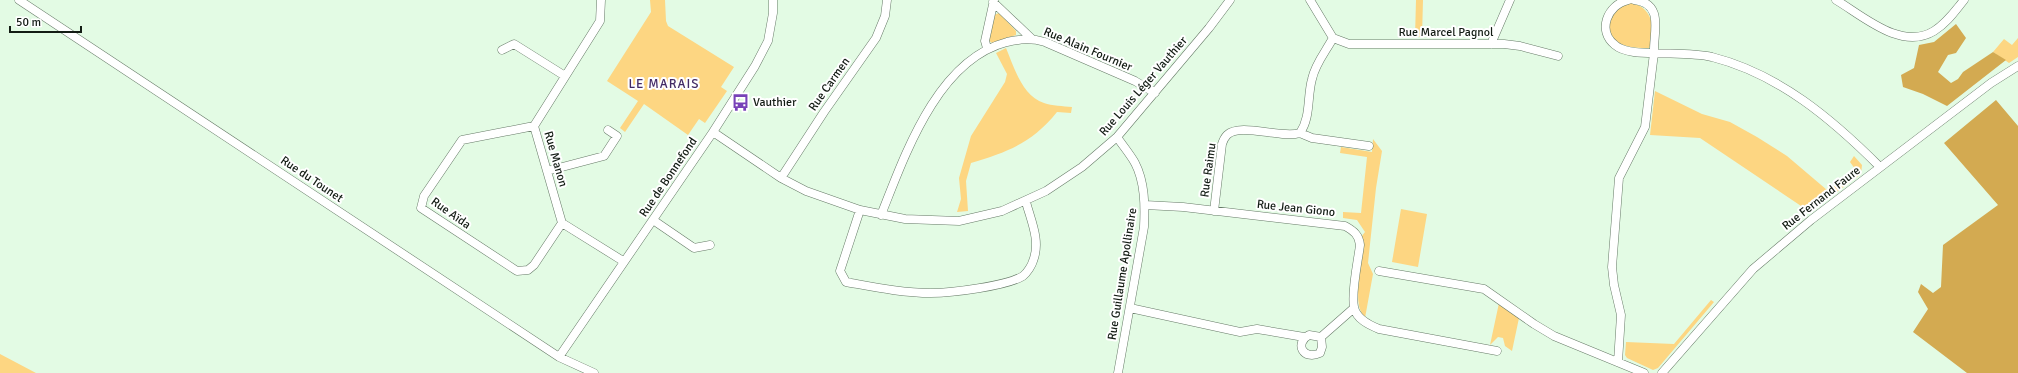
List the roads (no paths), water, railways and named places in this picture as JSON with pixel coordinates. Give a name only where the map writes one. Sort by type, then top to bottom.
[{"type":"street","name":"Rue du Tounet","points":[[19,0],[559,357],[594,373]]},
{"type":"street","name":"Rue Manon","points":[[562,223],[534,126],[600,21],[601,0]]},
{"type":"street","name":"Rue de Bonnefond","points":[[559,357],[623,261],[713,132],[755,66],[768,40],[773,14],[773,0]]},
{"type":"street","name":"Rue Carmen","points":[[781,178],[824,112],[876,38],[885,16],[887,0]]},
{"type":"street","name":"Rue Louis Léger Vauthier","points":[[713,132],[781,178],[806,191],[860,210],[905,220],[959,222],[1002,211],[1026,202],[1046,191],[1082,167],[1117,137],[1155,93],[1230,0]]},
{"type":"street","points":[[1310,0],[1333,38],[1317,65],[1312,78],[1307,119],[1300,133],[1312,138],[1369,146]]},
{"type":"street","points":[[1491,44],[1510,0]]},
{"type":"street","points":[[1628,0],[1614,6],[1608,14],[1606,31],[1616,46],[1623,50],[1710,57],[1733,63],[1787,89],[1818,110],[1880,167]]},
{"type":"street","points":[[1618,362],[1621,315],[1614,285],[1612,267],[1619,178],[1645,127],[1654,53],[1656,18],[1653,10],[1646,4],[1634,0]]},
{"type":"street","points":[[1836,0],[1888,31],[1902,37],[1921,37],[1934,31],[1948,20],[1964,0]]},
{"type":"street","name":"Rue Alain Fournier","points":[[994,1],[1032,39]]},
{"type":"street","name":"Rue Alain Fournier","points":[[987,48],[985,41],[994,1]]},
{"type":"street","name":"Rue Marcel Pagnol","points":[[1333,38],[1349,44],[1491,44],[1520,46],[1558,56]]},
{"type":"street","name":"Rue Alain Fournier","points":[[881,215],[911,141],[923,120],[964,64],[987,48],[1018,40],[1032,39],[1045,42],[1135,81],[1155,93]]},
{"type":"street","points":[[502,50],[514,44],[565,76]]},
{"type":"street","name":"Rue Fernand Faure","points":[[1662,373],[1753,269],[1811,220],[1880,167],[1991,83],[2018,66]]},
{"type":"street","name":"Rue Aïda","points":[[534,126],[462,140],[424,196],[421,208],[517,271],[528,270],[534,265],[562,223]]},
{"type":"street","points":[[547,171],[604,156],[617,136],[608,130]]},
{"type":"street","name":"Rue Raimu","points":[[1214,211],[1222,144],[1226,135],[1235,131],[1243,130],[1286,135],[1300,133]]},
{"type":"street","name":"Rue Guillaume Apollinaire","points":[[1117,137],[1135,163],[1142,184],[1145,206],[1144,227],[1118,373]]},
{"type":"street","points":[[860,210],[840,271],[846,282],[890,290],[932,293],[976,288],[1011,281],[1024,275],[1033,262],[1037,249],[1036,237],[1026,202]]},
{"type":"street","name":"Rue Jean Giono","points":[[1145,206],[1165,205],[1346,226],[1355,232],[1359,238],[1360,245],[1354,308]]},
{"type":"street","points":[[653,220],[694,248],[710,245]]},
{"type":"street","points":[[562,223],[623,261]]},
{"type":"street","points":[[1379,271],[1484,290],[1554,336],[1644,373]]},
{"type":"street","points":[[1130,308],[1240,332],[1257,329],[1304,337]]},
{"type":"street","points":[[1321,337],[1354,308],[1360,318],[1368,325],[1379,329],[1497,352]]},
{"type":"street","points":[[1309,334],[1321,337],[1322,347],[1320,353],[1311,356],[1304,353],[1301,343],[1304,337],[1309,334]]},
{"type":"place","name":"Vauthier","points":[[740,102]]},
{"type":"district","name":"LE MARAIS","points":[[664,83]]}]
